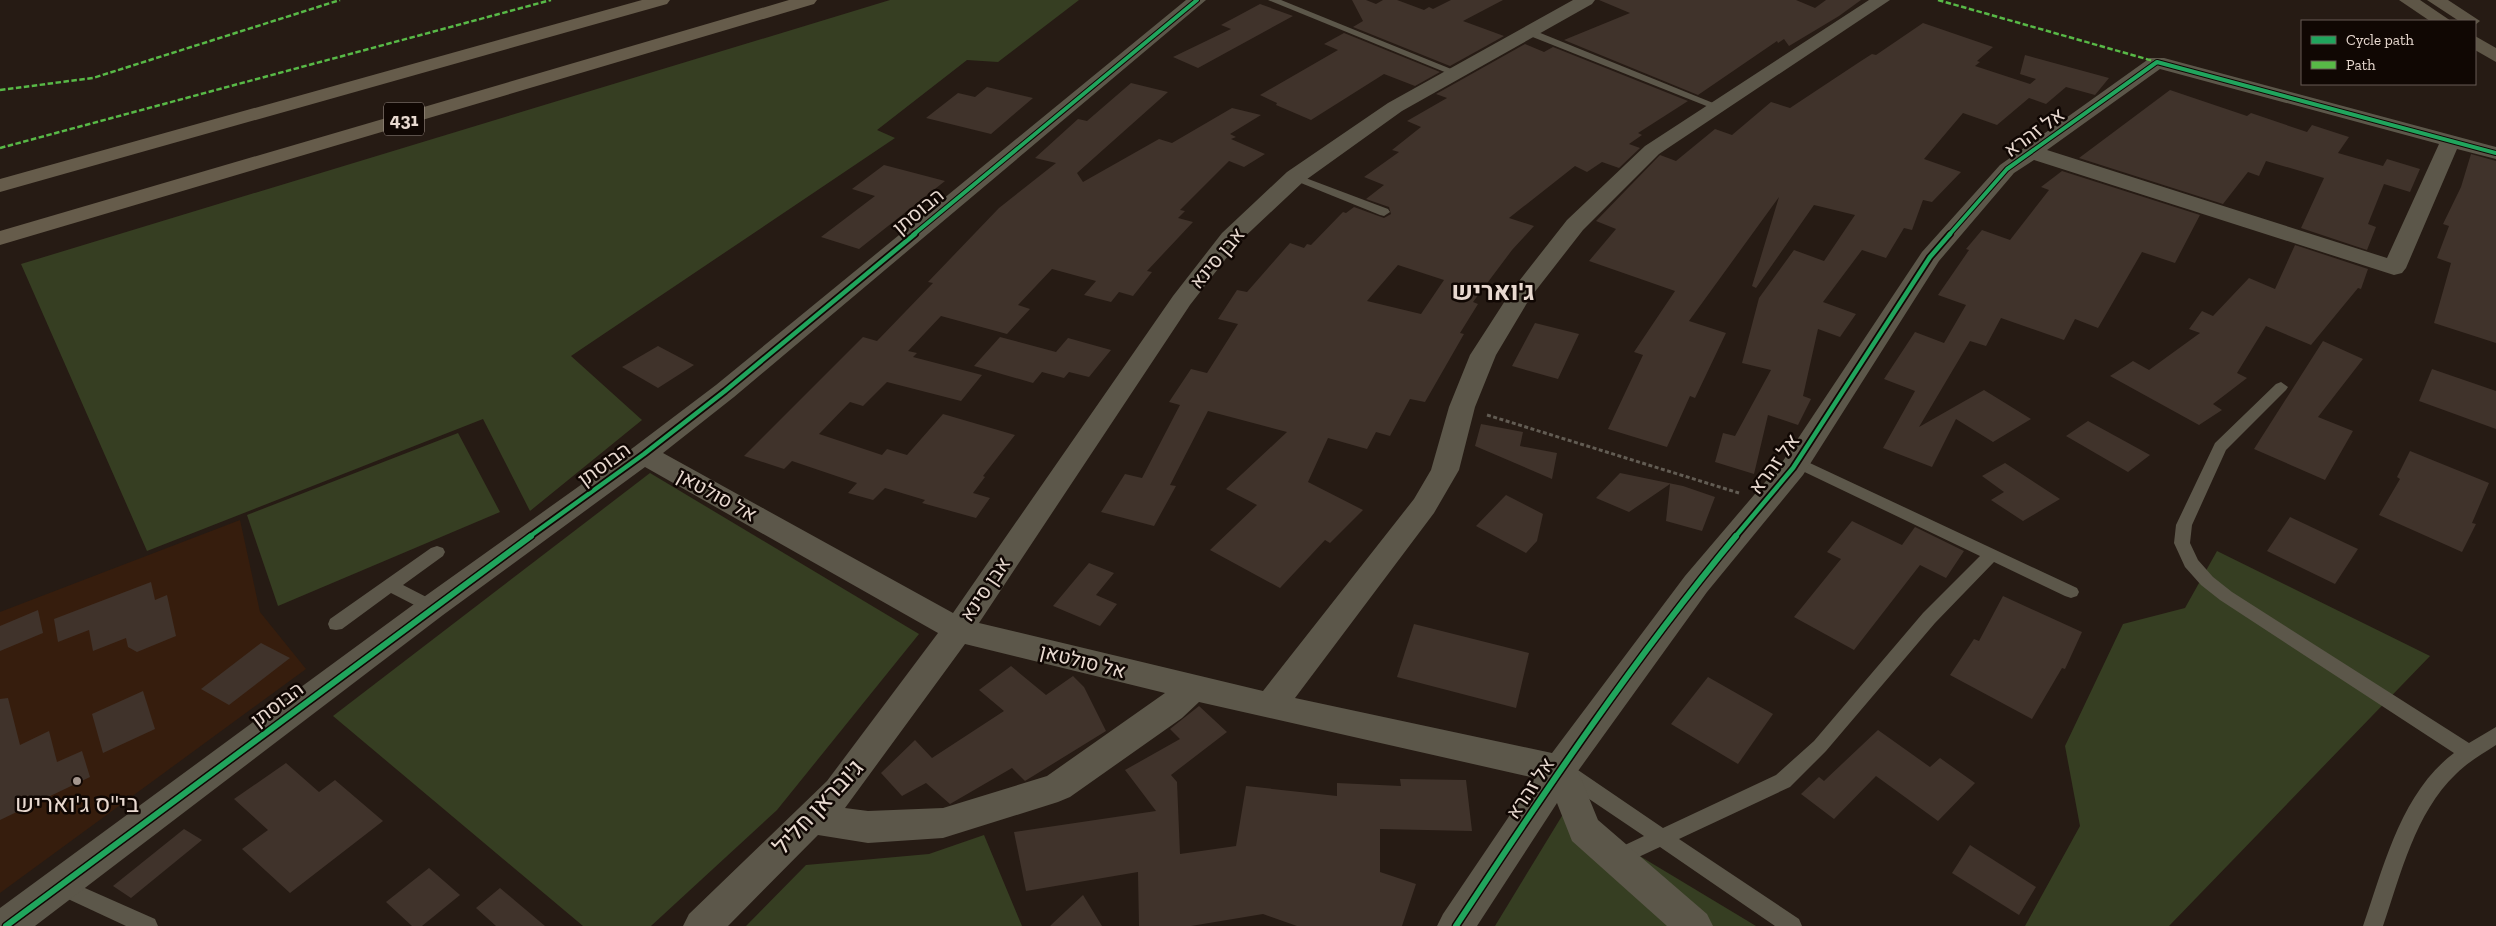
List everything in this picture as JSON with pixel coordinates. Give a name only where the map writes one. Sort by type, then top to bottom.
[{"type":"highway","name":"431","points":[[0,186],[660,0]]},
{"type":"highway","name":"431","points":[[0,238],[808,0]]},
{"type":"main road","points":[[2408,0],[2440,20]]},
{"type":"main road","points":[[2436,0],[2469,20]]},
{"type":"main road","points":[[2476,25],[2496,37]]},
{"type":"main road","points":[[2476,43],[2496,56]]},
{"type":"street","name":"הבוסתן","points":[[6,926],[432,607],[644,454],[733,384],[1197,0]]},
{"type":"street","name":"אבן סינא","points":[[958,630],[1181,301],[1230,238],[1295,177],[1395,107],[1586,0]]},
{"type":"street","points":[[1270,706],[1424,506],[1445,470],[1462,407],[1483,355],[1520,295],[1575,225],[1652,150],[1881,0]]},
{"type":"street","name":"אל זהרא","points":[[1456,926],[1560,769],[1696,584],[1797,462],[1930,257],[2007,169],[2157,62],[2451,140]]},
{"type":"street","points":[[2031,152],[2394,268],[2451,140],[2496,153]]},
{"type":"street","name":"אל סולטאן","points":[[644,454],[958,630],[1270,706],[1560,769]]},
{"type":"street","name":"ג'ובראן חליל","points":[[702,926],[839,792],[958,630]]},
{"type":"street","points":[[811,819],[868,827],[943,823],[1058,787],[1170,709],[1193,688]]},
{"type":"street","points":[[1560,769],[1585,830],[1615,859],[1694,926]]},
{"type":"lane","points":[[1273,0],[1456,73]]},
{"type":"lane","points":[[1529,32],[1718,107]]},
{"type":"lane","points":[[1295,177],[1384,212]]},
{"type":"lane","points":[[2281,387],[2220,447],[2184,525],[2182,543],[2191,563],[2207,581],[2226,596],[2470,754]]},
{"type":"lane","points":[[1797,462],[2071,592]]},
{"type":"lane","points":[[336,624],[437,552]]},
{"type":"lane","points":[[1615,859],[1783,781],[1820,746],[1929,618],[1992,554]]},
{"type":"lane","points":[[390,585],[432,607]]},
{"type":"lane","points":[[2373,926],[2405,838],[2433,787],[2450,767],[2496,734]]},
{"type":"lane","points":[[1560,769],[1792,926]]},
{"type":"lane","points":[[60,886],[148,926]]},
{"type":"path","points":[[1462,407],[1765,501]]},
{"type":"shaded area","name":"בי\"ס ג'ואריש","points":[[240,520],[260,612],[306,669],[0,893],[0,612]]},
{"type":"green space","points":[[890,0],[1079,0],[998,62],[967,60],[877,130],[895,138],[571,356],[642,420],[530,511],[483,419],[147,551],[21,264]]},
{"type":"green space","points":[[458,433],[500,512],[278,606],[247,515]]},
{"type":"green space","points":[[650,473],[919,634],[777,810],[651,926],[583,926],[333,716]]},
{"type":"green space","points":[[2217,551],[2430,656],[2169,926],[2025,926],[2080,826],[2065,746],[2123,624],[2185,608]]},
{"type":"green space","points":[[1565,811],[1756,926],[1495,926]]},
{"type":"green space","points":[[984,835],[1022,926],[746,926],[806,865],[929,854]]},
{"type":"building","points":[[1352,0],[1366,0],[1376,4],[1383,0],[1397,0],[1424,10],[1429,7],[1433,9],[1451,0],[1503,0],[1463,21],[1504,36],[1450,66],[1353,27],[1363,21]]},
{"type":"building","points":[[1599,0],[1796,0],[1815,8],[1826,0],[1861,0],[1839,16],[1789,46],[1784,39],[1778,43],[1777,41],[1698,95],[1564,40],[1630,13]]},
{"type":"building","points":[[1260,4],[1293,16],[1198,68],[1173,57],[1231,29],[1221,25]]},
{"type":"building","points":[[1923,23],[1993,47],[1977,61],[1980,62],[1975,66],[2030,84],[2036,79],[2020,74],[2025,55],[2109,78],[2095,95],[2066,87],[2046,104],[2029,98],[1997,125],[1963,113],[1924,159],[1961,172],[1932,202],[1923,200],[1912,230],[1904,228],[1886,258],[1862,250],[1823,302],[1856,314],[1840,337],[1818,329],[1803,396],[1811,399],[1798,425],[1768,415],[1754,474],[1715,462],[1723,433],[1735,436],[1771,370],[1742,363],[1759,298],[1794,250],[1824,261],[1855,215],[1814,205],[1756,288],[1752,286],[1779,197],[1689,321],[1726,333],[1695,398],[1690,396],[1667,447],[1608,429],[1643,355],[1634,352],[1675,291],[1589,261],[1616,229],[1596,221],[1660,155],[1676,161],[1715,129],[1732,135],[1771,102],[1790,108],[1872,54],[1876,55]]},
{"type":"building","points":[[1344,33],[1440,72],[1415,86],[1384,74],[1311,120],[1276,105],[1277,103],[1260,95],[1338,50],[1324,44]]},
{"type":"building","points":[[1525,44],[1544,52],[1553,47],[1688,101],[1638,133],[1642,135],[1629,144],[1640,148],[1619,168],[1602,162],[1587,172],[1575,166],[1509,218],[1534,226],[1512,250],[1473,302],[1478,304],[1460,333],[1464,334],[1425,402],[1410,399],[1390,436],[1376,432],[1367,449],[1328,438],[1308,482],[1363,510],[1330,543],[1325,540],[1280,588],[1210,550],[1257,505],[1226,489],[1287,432],[1208,411],[1170,485],[1176,486],[1154,526],[1101,512],[1125,474],[1142,478],[1180,405],[1169,402],[1191,369],[1207,373],[1238,324],[1218,319],[1237,290],[1247,292],[1290,243],[1304,248],[1307,244],[1311,245],[1343,212],[1346,213],[1354,207],[1384,218],[1391,214],[1389,207],[1366,199],[1384,185],[1364,177],[1399,152],[1392,150],[1421,127],[1407,121],[1447,98],[1436,94]],"holes":[[[1398,265],[1444,280],[1421,314],[1367,301]]]},
{"type":"building","points":[[1131,83],[1168,92],[1077,173],[1083,182],[1159,139],[1172,143],[1232,108],[1261,115],[1230,134],[1236,137],[1231,139],[1265,154],[1244,167],[1229,161],[1180,210],[1185,211],[1178,218],[1193,222],[1147,271],[1152,272],[1133,296],[1119,292],[1111,302],[1084,295],[1096,281],[1052,269],[1018,305],[1030,309],[1007,334],[941,316],[908,351],[917,353],[913,357],[982,375],[961,401],[887,382],[863,406],[850,402],[819,434],[882,455],[887,449],[907,455],[943,414],[1015,435],[983,476],[985,477],[973,493],[990,498],[976,518],[922,503],[925,500],[885,488],[873,500],[848,493],[857,483],[792,461],[784,469],[744,456],[863,337],[877,341],[933,283],[928,282],[999,208],[1056,163],[1035,158],[1078,119],[1087,121]]},
{"type":"building","points":[[987,87],[1033,98],[991,134],[926,118],[958,93],[975,97]]},
{"type":"building","points":[[2170,90],[2247,116],[2251,113],[2307,132],[2312,125],[2349,137],[2338,153],[2383,166],[2387,159],[2420,169],[2410,192],[2384,184],[2368,224],[2376,227],[2367,250],[2301,228],[2324,178],[2266,161],[2259,176],[2248,172],[2223,204],[2079,158]]},
{"type":"building","points":[[2471,154],[2496,161],[2496,343],[2434,323],[2451,263],[2437,258],[2449,226],[2443,224],[2461,187]]},
{"type":"building","points":[[884,165],[945,181],[859,249],[821,237],[875,196],[852,189]]},
{"type":"building","points":[[2062,171],[2200,215],[2175,263],[2142,252],[2098,328],[2075,319],[2064,340],[2001,318],[1986,346],[1970,341],[1919,427],[1984,390],[2031,419],[1993,442],[1956,419],[1932,467],[1883,448],[1915,391],[1884,379],[1915,332],[1944,343],[1966,305],[1938,295],[1969,250],[1966,249],[1982,230],[2010,240],[2049,190],[2041,187]]},
{"type":"building","points":[[2295,245],[2368,269],[2361,289],[2358,288],[2311,345],[2266,326],[2237,373],[2247,378],[2213,404],[2222,410],[2199,425],[2110,376],[2133,361],[2149,370],[2200,333],[2189,329],[2202,311],[2213,316],[2249,278],[2275,289]]},
{"type":"building","points":[[1535,323],[1579,334],[1558,379],[1512,366]]},
{"type":"building","points":[[1000,337],[1056,352],[1068,338],[1111,350],[1089,377],[1069,372],[1064,378],[1042,372],[1033,383],[974,366]]},
{"type":"building","points":[[2323,341],[2363,359],[2318,417],[2353,431],[2325,480],[2254,449]]},
{"type":"building","points":[[658,346],[694,365],[658,388],[622,367]]},
{"type":"building","points":[[2432,369],[2496,391],[2496,429],[2419,401]]},
{"type":"building","points":[[2088,421],[2150,455],[2128,472],[2066,436]]},
{"type":"building","points":[[1481,424],[1523,432],[1520,446],[1557,453],[1552,479],[1475,446]]},
{"type":"building","points":[[2410,451],[2489,483],[2472,523],[2476,524],[2462,552],[2379,515],[2400,479],[2397,477]]},
{"type":"building","points":[[2005,463],[2060,499],[2023,521],[1991,500],[2004,492],[1982,476]]},
{"type":"building","points":[[1620,473],[1683,486],[1715,497],[1702,531],[1666,521],[1670,484],[1629,512],[1596,498]]},
{"type":"building","points":[[1506,495],[1543,514],[1537,541],[1526,553],[1476,526]]},
{"type":"building","points":[[2290,517],[2358,549],[2335,584],[2267,551]]},
{"type":"building","points":[[1852,521],[1902,545],[1915,527],[1964,551],[1946,578],[1920,565],[1854,650],[1794,617],[1841,559],[1827,552]]},
{"type":"building","points":[[1089,563],[1114,573],[1096,595],[1117,604],[1100,626],[1053,606]]},
{"type":"building","points":[[151,582],[155,600],[167,595],[176,636],[137,652],[128,647],[126,638],[93,651],[89,630],[58,642],[54,619]]},
{"type":"building","points":[[2003,596],[2082,632],[2065,669],[2062,668],[2032,719],[1950,675],[1974,639],[1979,641]]},
{"type":"building","points":[[38,610],[43,633],[0,651],[0,626]]},
{"type":"building","points":[[1414,624],[1529,653],[1516,708],[1397,677]]},
{"type":"building","points":[[261,643],[290,658],[229,705],[201,689]]},
{"type":"building","points":[[1011,666],[1046,695],[1073,676],[1084,687],[1106,731],[1025,781],[1012,768],[950,804],[926,783],[902,796],[881,773],[915,740],[932,758],[1004,711],[979,690]]},
{"type":"building","points":[[1708,677],[1773,714],[1738,764],[1671,724]]},
{"type":"building","points":[[143,691],[155,729],[103,753],[92,714]]},
{"type":"building","points":[[8,698],[20,745],[49,731],[57,762],[82,751],[90,777],[0,820],[0,699]]},
{"type":"building","points":[[1199,706],[1227,732],[1171,775],[1177,782],[1180,854],[1236,846],[1246,786],[1337,796],[1337,783],[1401,786],[1400,779],[1466,780],[1472,831],[1380,829],[1380,872],[1416,884],[1402,926],[1297,926],[1263,914],[1191,926],[1139,926],[1138,872],[1026,891],[1014,832],[1156,811],[1125,770],[1180,739],[1170,729]]},
{"type":"building","points":[[1878,730],[1930,767],[1940,758],[1975,783],[1938,821],[1876,776],[1834,819],[1801,794],[1819,777],[1824,781]]},
{"type":"building","points":[[286,763],[319,792],[335,780],[383,821],[290,893],[242,849],[268,830],[234,799]]},
{"type":"building","points":[[184,829],[202,840],[131,898],[113,886]]},
{"type":"building","points":[[1970,845],[2036,887],[2019,915],[1952,873]]},
{"type":"building","points":[[429,868],[460,895],[422,926],[412,926],[386,902]]},
{"type":"building","points":[[500,888],[545,926],[496,926],[476,908]]},
{"type":"building","points":[[1083,895],[1102,926],[1050,926]]},
{"type":"marked path","points":[[0,90],[93,78],[340,0]]},
{"type":"marked path","points":[[0,148],[551,0]]},
{"type":"marked path","points":[[1938,0],[2157,62]]},
{"type":"cycle path","points":[[6,926],[432,607],[644,454],[725,391],[1197,0]]},
{"type":"cycle path","points":[[1456,926],[1560,769],[1696,584],[1793,468],[1930,257],[2007,169],[2157,62],[2496,153]]},
{"type":"place","name":"בי\"ס ג'ואריש","points":[[77,781]]},
{"type":"district","name":"ג'ואריש","points":[[1493,291]]}]
